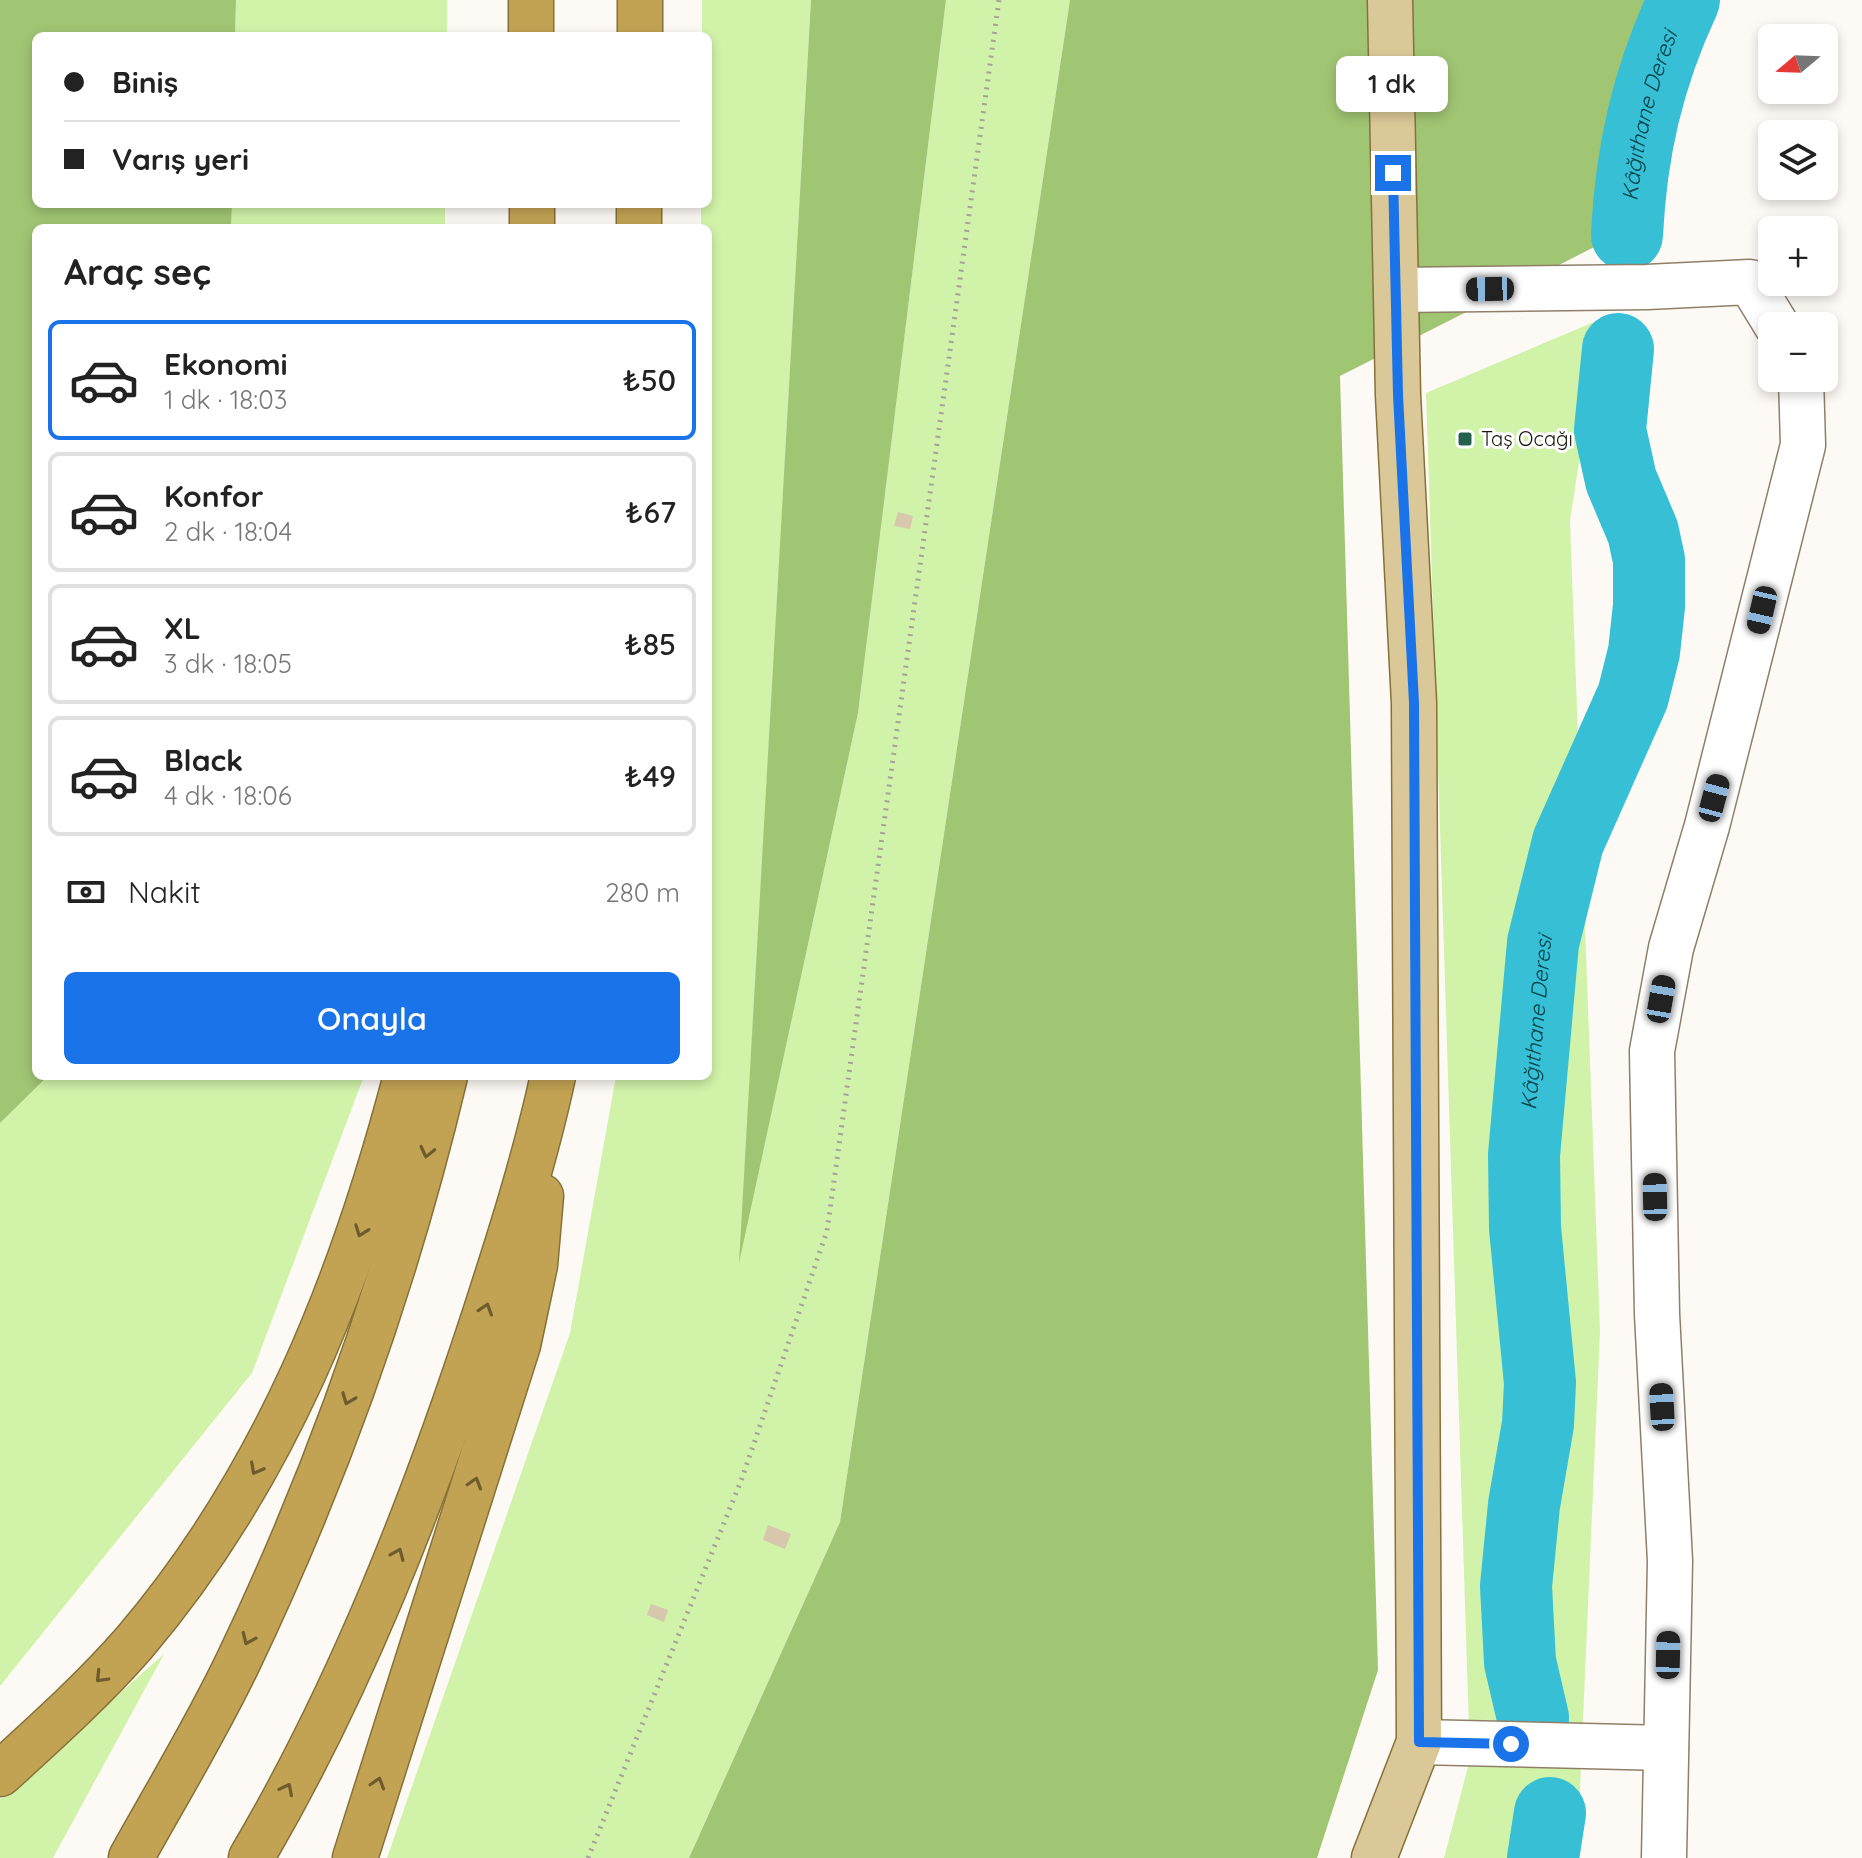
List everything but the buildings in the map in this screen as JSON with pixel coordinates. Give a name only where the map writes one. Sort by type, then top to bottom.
[{"type":"highway","points":[[531,0],[531,32]]},
{"type":"highway","points":[[640,0],[640,32]]},
{"type":"highway","points":[[0,1774],[64,1716],[133,1643],[190,1571],[249,1483],[299,1387],[331,1314],[376,1190],[405,1080]]},
{"type":"highway","points":[[131,1858],[238,1664],[307,1508],[367,1350],[413,1205],[444,1080]]},
{"type":"highway","points":[[251,1858],[346,1671],[415,1515],[512,1229],[551,1087]]},
{"type":"highway","points":[[355,1858],[518,1345],[535,1265],[551,1087]]},
{"type":"main road","points":[[1374,1858],[1419,1742],[1414,703],[1396,290],[1390,0]]},
{"type":"lane","points":[[1396,290],[1750,282],[1768,312]]},
{"type":"lane","points":[[1664,1858],[1670,1561],[1657,1314],[1652,1051],[1671,948],[1707,826],[1803,445],[1801,392]]},
{"type":"lane","points":[[1419,1742],[1666,1748]]},
{"type":"path","points":[[588,1858],[741,1481],[827,1231],[999,0]]},
{"type":"green space","points":[[0,0],[236,0],[235,32],[32,32],[32,208],[232,208],[231,224],[32,224],[32,1080],[44,1080],[0,1123]]},
{"type":"green space","points":[[236,0],[447,0],[447,32],[235,32]]},
{"type":"green space","points":[[702,0],[811,0],[740,1256],[858,713],[946,0],[1070,0],[840,1522],[689,1858],[387,1858],[570,1333],[615,1080],[712,1080],[712,224],[701,224],[701,208],[712,208],[712,32],[702,32]]},
{"type":"green space","points":[[811,0],[946,0],[858,713],[739,1263]]},
{"type":"green space","points":[[1070,0],[1662,0],[1642,61],[1614,237],[1340,376],[1378,1670],[1317,1858],[689,1858],[840,1522]]},
{"type":"green space","points":[[232,208],[445,208],[445,224],[231,224]]},
{"type":"green space","points":[[1601,319],[1570,521],[1600,1331],[1577,1858],[1444,1858],[1470,1759],[1426,393]]},
{"type":"green space","points":[[44,1080],[362,1080],[252,1373],[0,1686],[0,1123]]},
{"type":"green space","points":[[164,1654],[53,1858],[0,1858],[0,1799]]},
{"type":"waterway","name":"Kâğıthane Deresi","points":[[1627,235],[1637,144],[1651,86],[1684,0]]},
{"type":"waterway","name":"Kâğıthane Deresi","points":[[1533,1718],[1520,1662],[1516,1586],[1524,1505],[1538,1424],[1540,1383],[1525,1228],[1524,1155],[1543,943],[1568,842],[1633,696],[1644,652],[1649,606],[1649,560],[1643,532],[1621,480],[1610,430],[1618,349]]},
{"type":"waterway","name":"Kâğıthane Deresi","points":[[1543,1858],[1550,1813]]},
{"type":"place","name":"Taş Ocağı","points":[[1465,439]]},
{"type":"route","points":[[1393,173],[1398,395],[1414,703],[1419,1742],[1511,1744]]}]
